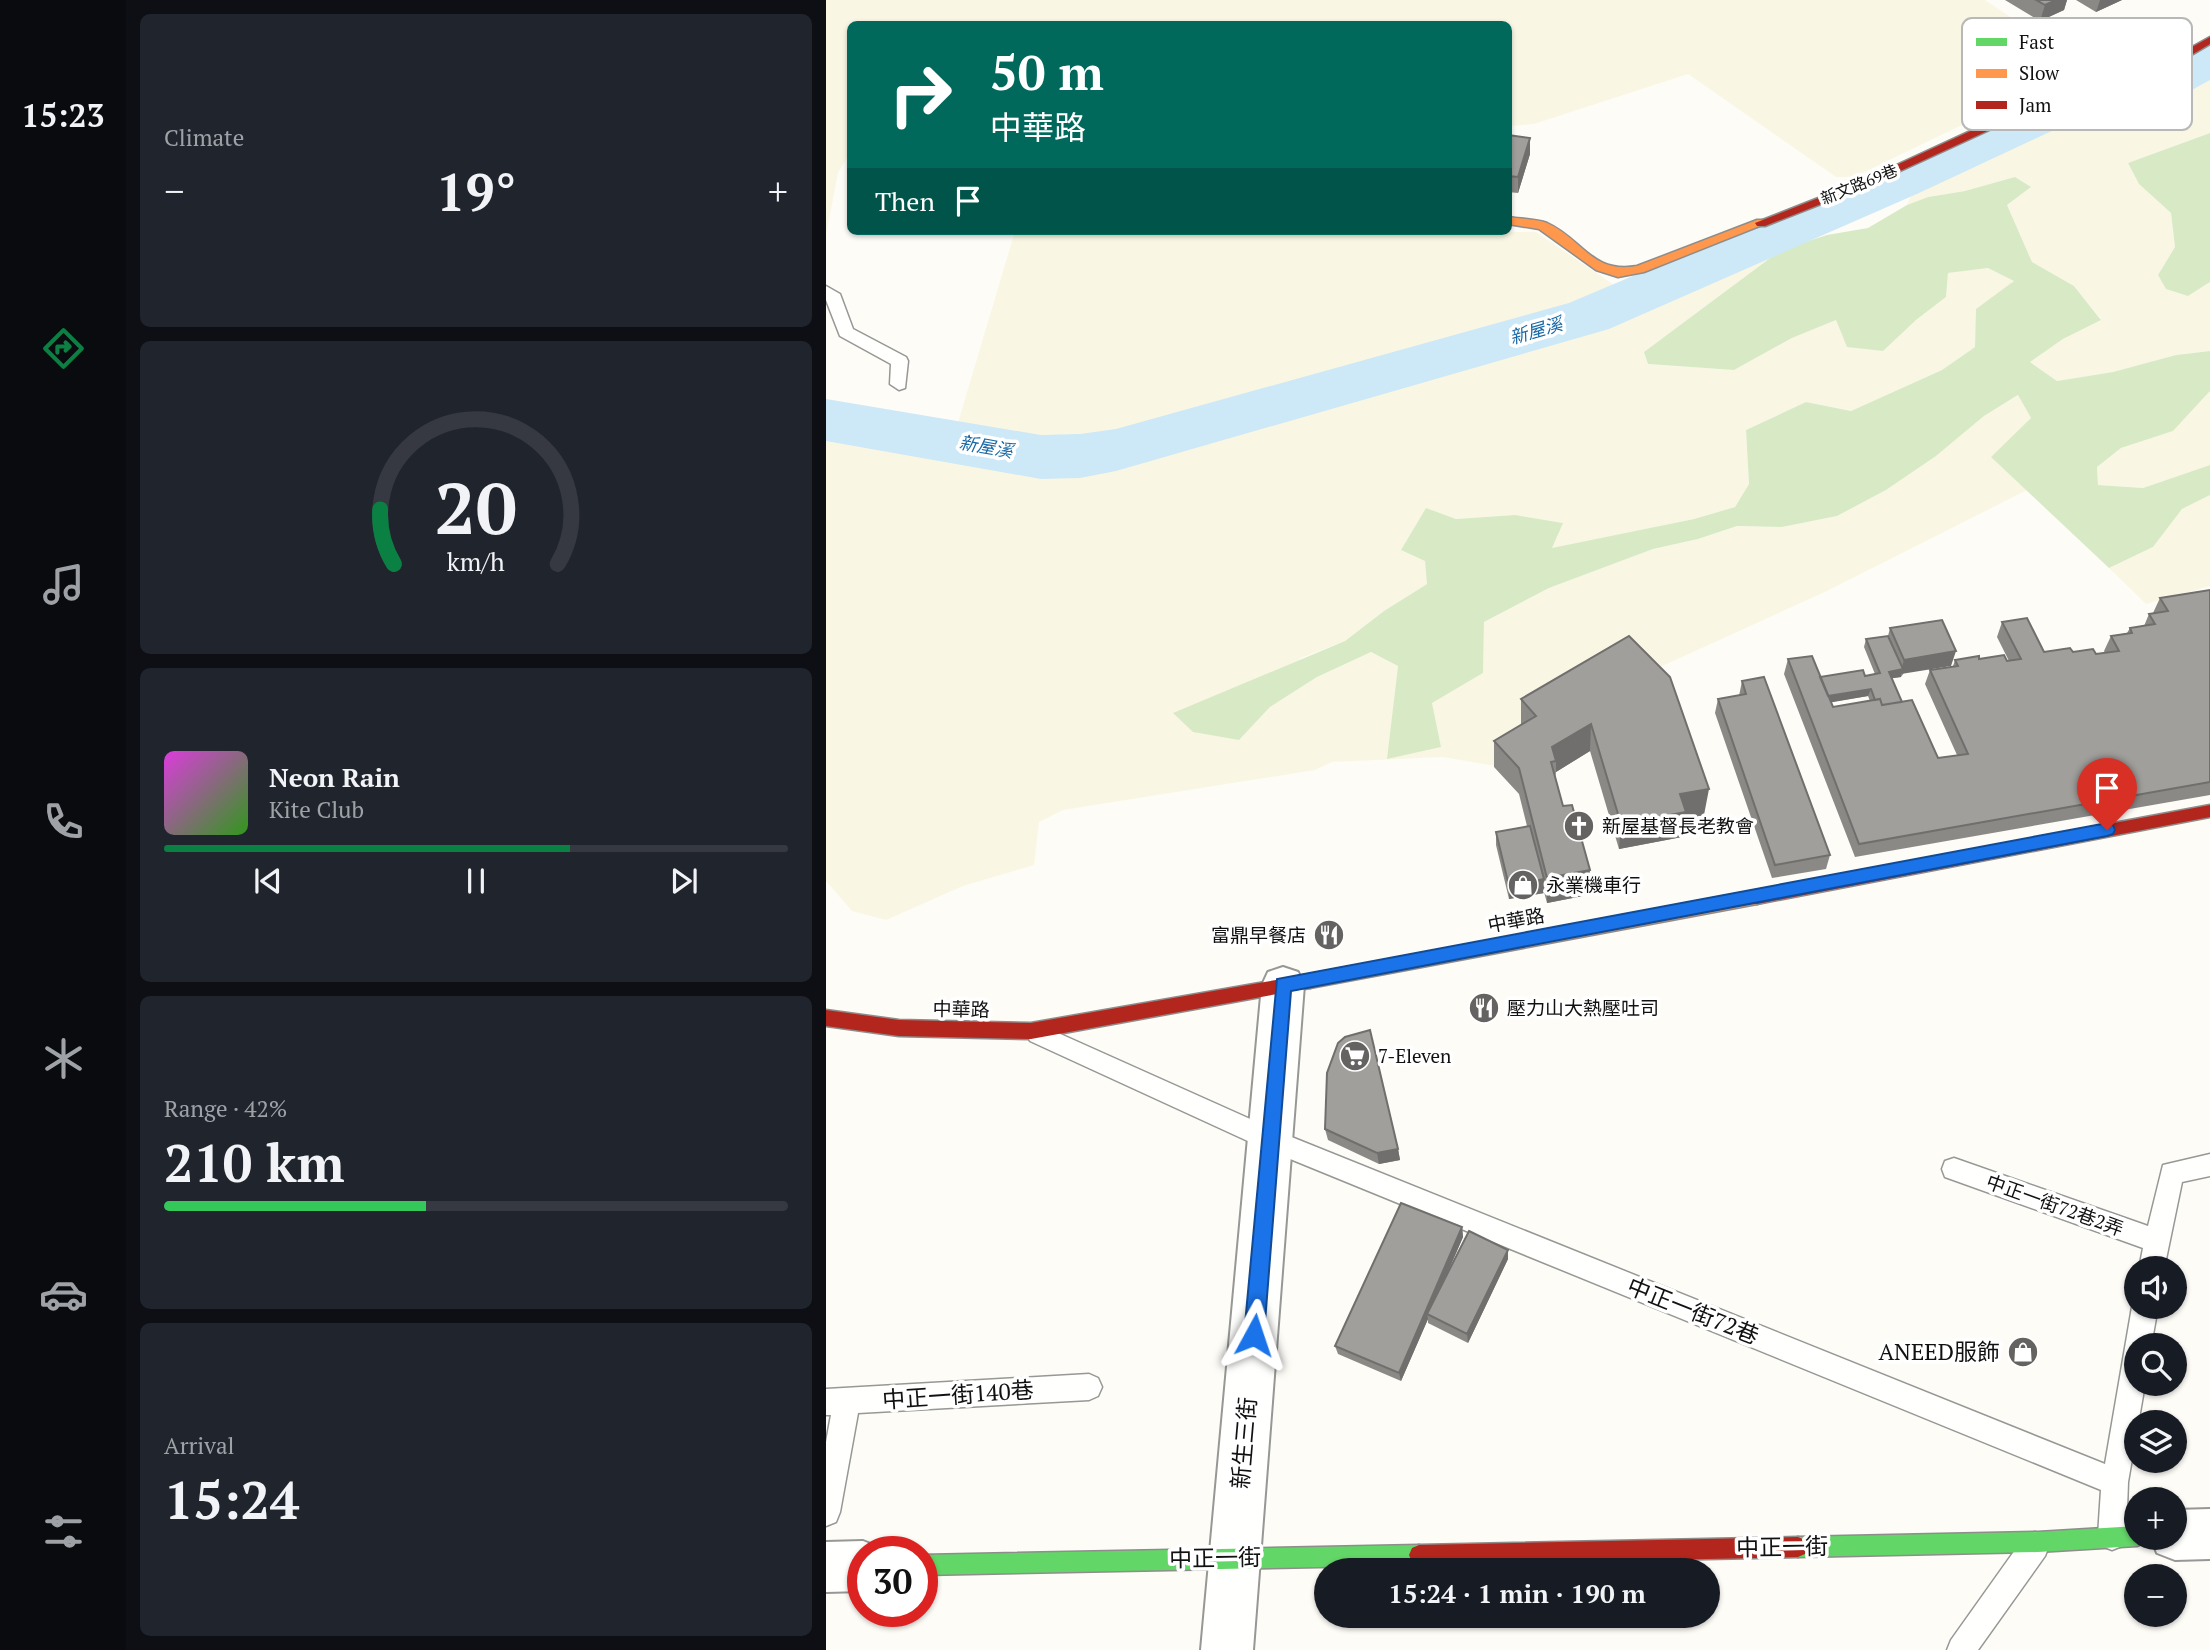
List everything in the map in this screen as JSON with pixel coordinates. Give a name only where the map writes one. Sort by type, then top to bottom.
[{"type":"street","name":"新文路69巷","points":[[2192,50],[2210,40]]},
{"type":"street","name":"新文路69巷","points":[[1512,221],[1543,226],[1600,267],[1618,273],[1640,269],[1867,182],[1981,130]]},
{"type":"street","name":"中華路","points":[[826,1018],[899,1028],[1031,1031],[2210,811]]},
{"type":"street","name":"新生三街","points":[[1227,1650],[1283,985]]},
{"type":"street","points":[[2187,1535],[2210,1534]]},
{"type":"street","name":"中正一街","points":[[938,1565],[2038,1542],[2124,1536]]},
{"type":"street","points":[[826,1567],[847,1566]]},
{"type":"lane","points":[[826,290],[832,294],[846,332],[900,361],[899,384]]},
{"type":"lane","name":"中正一街72巷","points":[[1031,1031],[1272,1140],[2115,1482]]},
{"type":"lane","points":[[2153,1256],[2172,1173],[2210,1165]]},
{"type":"lane","name":"中正一街72巷2弄","points":[[1954,1169],[2156,1241]]},
{"type":"lane","name":"中正一街140巷","points":[[836,1402],[1089,1387]]},
{"type":"lane","points":[[2124,1531],[2115,1482],[2130,1396]]},
{"type":"lane","points":[[826,1513],[836,1402]]},
{"type":"lane","points":[[1961,1650],[2038,1542]]},
{"type":"shaded area","points":[[826,0],[1985,0],[2012,18],[1962,18],[1962,125],[1854,177],[1836,177],[1688,74],[1534,124],[1512,126],[1512,21],[847,21],[847,158],[838,173],[826,235]]},
{"type":"shaded area","points":[[2210,75],[2210,133],[2128,163],[2139,184],[2171,213],[2175,247],[2158,275],[2188,296],[2210,282],[2210,351],[2176,355],[2113,372],[2057,381],[2029,361],[2101,319],[2074,286],[2032,262],[2007,205],[2031,187],[1965,191],[1928,197],[1907,205],[1911,195],[2036,130],[2192,130],[2192,84]]},
{"type":"shaded area","points":[[1512,232],[1536,232],[1617,287],[1584,305],[1099,440],[1067,443],[957,426],[1014,235],[1512,235]]},
{"type":"shaded area","points":[[1781,250],[1645,352],[1648,364],[1734,370],[1792,338],[1836,320],[1916,320],[1946,297],[1948,273],[1988,268],[2015,281],[1977,309],[1975,347],[1942,370],[1851,411],[1806,402],[1746,430],[1749,484],[1735,507],[1694,519],[1551,549],[1562,523],[1515,515],[1456,519],[1426,509],[1427,584],[1384,611],[1345,641],[1301,658],[1239,740],[1270,707],[1317,677],[1371,652],[1398,666],[1388,758],[1431,703],[1483,673],[1484,622],[1549,588],[1653,549],[1698,539],[1737,526],[1782,527],[1837,516],[1886,490],[1936,456],[1984,416],[2019,395],[2031,418],[2015,477],[2027,490],[1827,591],[1638,677],[1507,768],[1443,757],[1332,762],[1315,770],[1063,810],[1039,822],[1034,865],[963,886],[886,920],[852,911],[826,881],[826,430],[1031,468],[1077,467],[1116,461],[1411,377],[1596,329]]},
{"type":"shaded area","points":[[2210,391],[2210,465],[2143,488],[2098,485],[2097,467],[2121,448],[2173,431]]},
{"type":"shaded area","points":[[2210,495],[2210,586],[2146,604],[2109,568],[2153,547],[2182,509]]},
{"type":"green space","points":[[2210,133],[2210,282],[2188,296],[2166,289],[2158,275],[2175,247],[2171,213],[2139,184],[2128,163]]},
{"type":"green space","points":[[2015,177],[2031,187],[2007,205],[2032,262],[2074,286],[2101,320],[2063,339],[2030,362],[2057,381],[2113,372],[2176,355],[2210,351],[2210,391],[2173,431],[2121,448],[2097,467],[2098,485],[2143,488],[2210,465],[2210,495],[2182,509],[2153,547],[2109,568],[1991,457],[2031,418],[2018,395],[1984,416],[1936,456],[1886,490],[1837,516],[1782,527],[1737,526],[1698,539],[1653,549],[1549,588],[1484,622],[1483,673],[1432,703],[1441,747],[1387,759],[1398,666],[1371,652],[1317,677],[1270,707],[1239,740],[1193,732],[1173,713],[1345,641],[1384,611],[1427,584],[1425,561],[1401,550],[1426,508],[1456,519],[1515,515],[1563,523],[1552,548],[1694,519],[1735,507],[1749,484],[1746,430],[1806,402],[1851,411],[1942,370],[1975,347],[1976,309],[2014,281],[1988,268],[1948,273],[1946,297],[1883,351],[1847,347],[1836,320],[1792,338],[1734,370],[1648,364],[1644,352],[1781,250],[1827,235],[1868,228],[1907,205],[1928,197],[1965,191]]},
{"type":"building","points":[[2036,0],[2056,0],[2045,5]]},
{"type":"building","points":[[1512,136],[1530,138],[1518,177],[1512,176]]},
{"type":"building","points":[[2210,590],[2210,782],[1859,844],[1788,659],[1812,656],[1833,707],[1880,699],[1882,705],[1912,700],[1938,758],[1968,754],[1930,670],[1958,666],[1955,660],[1979,656],[1979,659],[2004,655],[2007,661],[2021,659],[2002,622],[2027,618],[2044,652],[2070,648],[2073,652],[2093,649],[2096,654],[2119,651],[2111,636],[2132,633],[2130,628],[2155,624],[2149,614],[2168,611],[2160,598]]},
{"type":"building","points":[[1942,620],[1956,651],[1904,660],[1890,628]]},
{"type":"building","points":[[1629,636],[1670,677],[1709,789],[1680,794],[1686,812],[1621,824],[1591,724],[1552,747],[1556,761],[1551,762],[1563,806],[1572,805],[1590,870],[1547,878],[1519,768],[1494,741],[1536,716],[1521,699]]},
{"type":"building","points":[[1888,636],[1903,669],[1889,672],[1902,702],[1882,705],[1880,699],[1875,700],[1871,689],[1828,696],[1820,677],[1863,670],[1865,676],[1880,673],[1866,639]]},
{"type":"building","points":[[1764,677],[1830,855],[1775,865],[1718,699],[1746,694],[1742,681]]},
{"type":"building","points":[[1530,826],[1544,879],[1509,886],[1496,832]]},
{"type":"building","points":[[1370,1030],[1398,1149],[1377,1153],[1325,1129],[1327,1073],[1338,1043],[1345,1037]]},
{"type":"building","points":[[1401,1203],[1462,1227],[1399,1373],[1335,1346]]},
{"type":"building","points":[[1469,1231],[1508,1250],[1467,1334],[1427,1314]]},
{"type":"waterway","name":"新屋溪","points":[[2192,70],[2210,60]]},
{"type":"waterway","name":"新屋溪","points":[[826,420],[1041,457],[1080,456],[1116,450],[1589,316],[1900,182],[2012,130]]},
{"type":"traffic: fast","points":[[1798,1547],[2038,1542],[2124,1537]]},
{"type":"traffic: fast","points":[[938,1565],[1419,1555]]},
{"type":"traffic: slow","points":[[1512,221],[1543,226],[1600,267],[1618,273],[1640,269],[1761,223]]},
{"type":"traffic: slow","points":[[1310,981],[1757,897]]},
{"type":"traffic: jam","points":[[2192,50],[2210,40]]},
{"type":"traffic: jam","points":[[1761,223],[1868,182],[1981,130]]},
{"type":"traffic: jam","points":[[1757,897],[2210,811]]},
{"type":"traffic: jam","points":[[826,1018],[899,1028],[1031,1031],[1310,981]]},
{"type":"traffic: jam","points":[[1419,1555],[1798,1547]]},
{"type":"place","name":"新屋基督長老教會","points":[[1579,826]]},
{"type":"place","name":"永業機車行","points":[[1523,885]]},
{"type":"place","name":"富鼎早餐店","points":[[1329,935]]},
{"type":"place","name":"壓力山大熱壓吐司","points":[[1484,1008]]},
{"type":"place","name":"7-Eleven","points":[[1355,1056]]},
{"type":"place","name":"ANEED服飾","points":[[2023,1352]]},
{"type":"route","points":[[1254,1335],[1283,985],[2107,830]]}]
